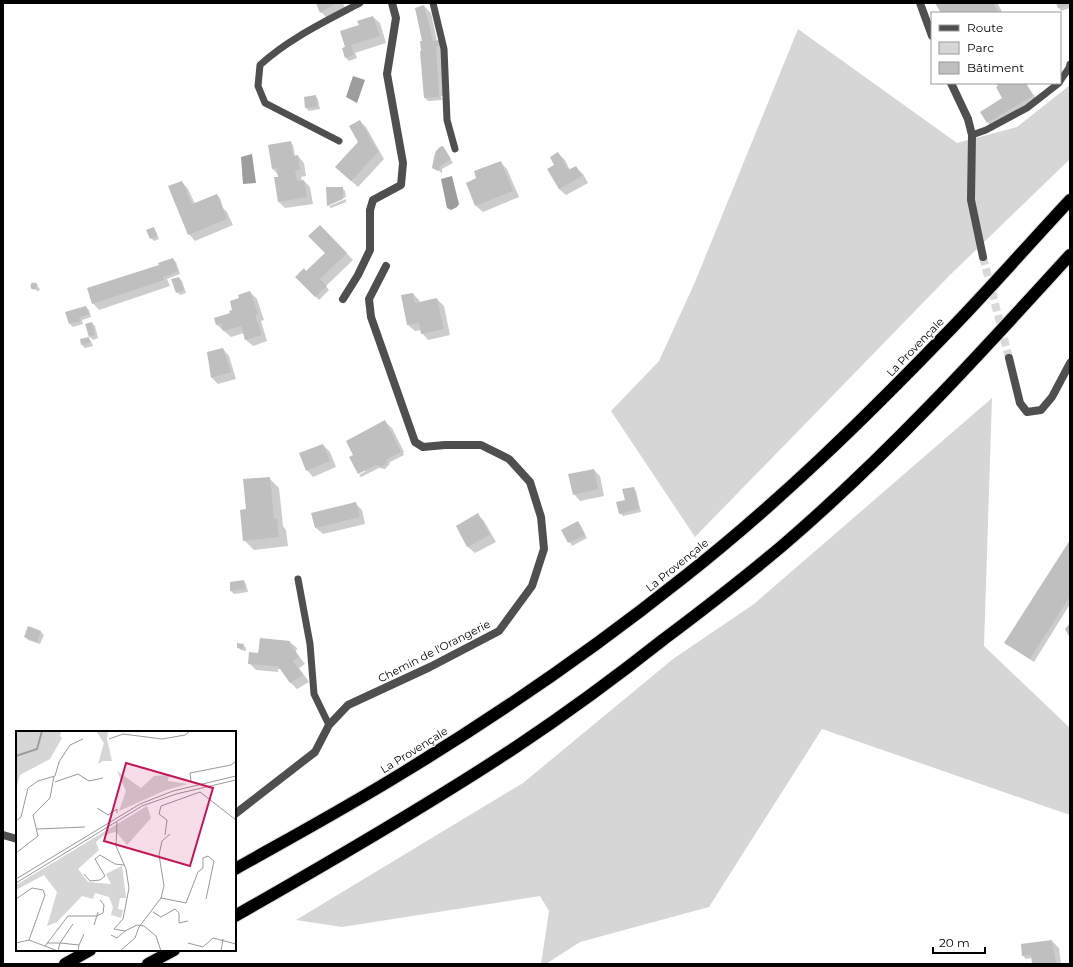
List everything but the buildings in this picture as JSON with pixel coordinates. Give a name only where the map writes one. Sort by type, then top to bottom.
[{"type":"highway","name":"La Provençale","points":[[236,868],[402,774],[474,729],[619,628],[686,576],[749,523],[880,401],[946,334],[1070,200]]},
{"type":"highway","points":[[236,915],[364,842],[516,747],[598,690],[705,608],[783,545],[849,486],[962,373],[1070,255]]},
{"type":"highway","points":[[65,964],[88,951]]},
{"type":"highway","points":[[148,964],[172,951]]},
{"type":"street","points":[[343,299],[358,275],[370,250],[370,210],[374,200],[401,185],[403,163],[387,74],[396,18],[392,3]]},
{"type":"street","points":[[920,3],[931,33]]},
{"type":"street","points":[[951,84],[968,119],[972,135],[971,200],[983,257]]},
{"type":"street","name":"Chemin de l'Orangerie","points":[[236,813],[315,752],[328,725],[348,705],[430,667],[499,631],[532,586],[544,549],[541,517],[530,482],[509,459],[480,445],[445,444],[423,448],[416,442],[371,317],[369,299],[386,266]]},
{"type":"street","points":[[1010,358],[1020,403],[1027,412],[1041,410],[1052,397],[1070,363]]},
{"type":"street","points":[[3,835],[16,839]]},
{"type":"lane","points":[[340,141],[265,103],[258,86],[260,65],[273,53],[327,20],[360,3]]},
{"type":"lane","points":[[433,3],[444,49],[447,120],[455,149]]},
{"type":"lane","points":[[1061,79],[1070,64]]},
{"type":"lane","points":[[972,135],[986,130],[1027,108],[1057,84]]},
{"type":"lane","points":[[298,579],[310,644],[314,694],[328,725]]},
{"type":"green space","points":[[798,29],[957,143],[1017,127],[1070,85],[1070,159],[949,276],[695,537],[611,411],[659,361],[695,282]]},
{"type":"green space","points":[[992,398],[984,646],[1070,728],[1070,815],[822,729],[709,907],[580,942],[546,964],[541,964],[549,911],[540,896],[342,927],[296,920],[523,783],[673,659],[754,604]]},
{"type":"shaded area","points":[[353,76],[365,80],[357,103],[346,97]]},
{"type":"shaded area","points":[[252,154],[256,183],[243,184],[241,157]]},
{"type":"shaded area","points":[[452,176],[459,204],[451,210],[447,208],[441,179]]},
{"type":"tunnel","points":[[983,257],[1009,358]]}]
